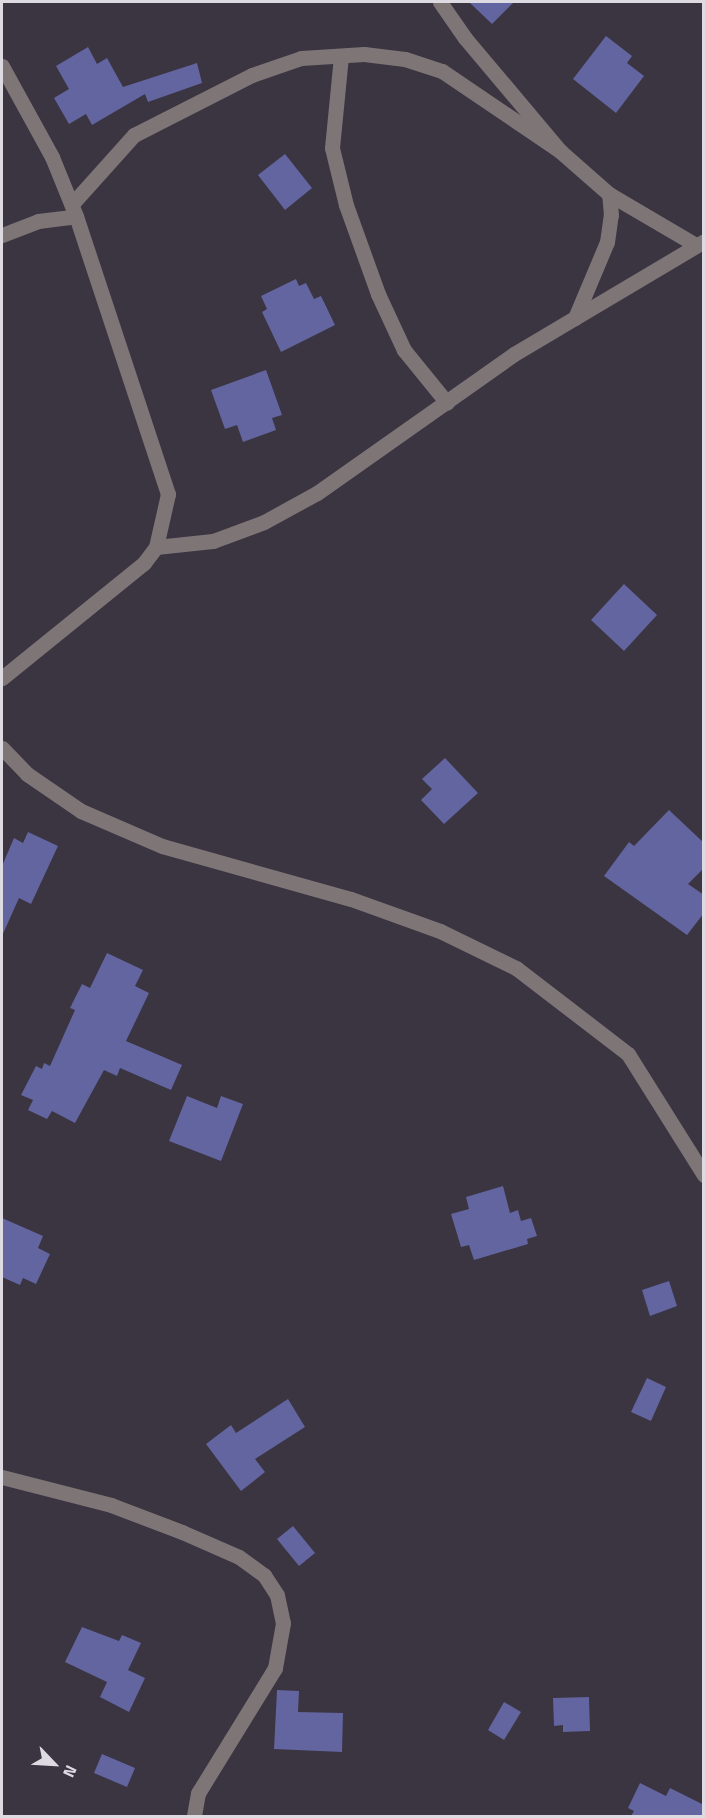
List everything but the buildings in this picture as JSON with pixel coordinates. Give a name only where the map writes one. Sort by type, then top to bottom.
[{"type":"street","points":[[440,2],[465,38],[560,151]]},
{"type":"street","points":[[341,56],[332,148],[346,205],[378,294],[404,350],[447,402]]},
{"type":"street","points":[[2,235],[74,210],[134,135],[252,75],[301,58],[341,56],[405,59],[442,71],[560,151],[609,194],[700,243]]},
{"type":"street","points":[[2,66],[52,157],[74,210],[168,494],[156,547],[144,563],[2,678]]},
{"type":"street","points":[[574,318],[607,242],[611,215],[609,194]]},
{"type":"street","points":[[156,547],[213,541],[264,522],[363,463],[513,354],[700,243]]},
{"type":"street","points":[[2,748],[27,774],[81,811],[162,846],[351,899],[440,932],[516,968],[628,1054],[704,1175]]},
{"type":"street","points":[[2,1477],[111,1505],[182,1532],[239,1557],[264,1575],[278,1595],[283,1623],[275,1668],[198,1793],[194,1816]]}]
